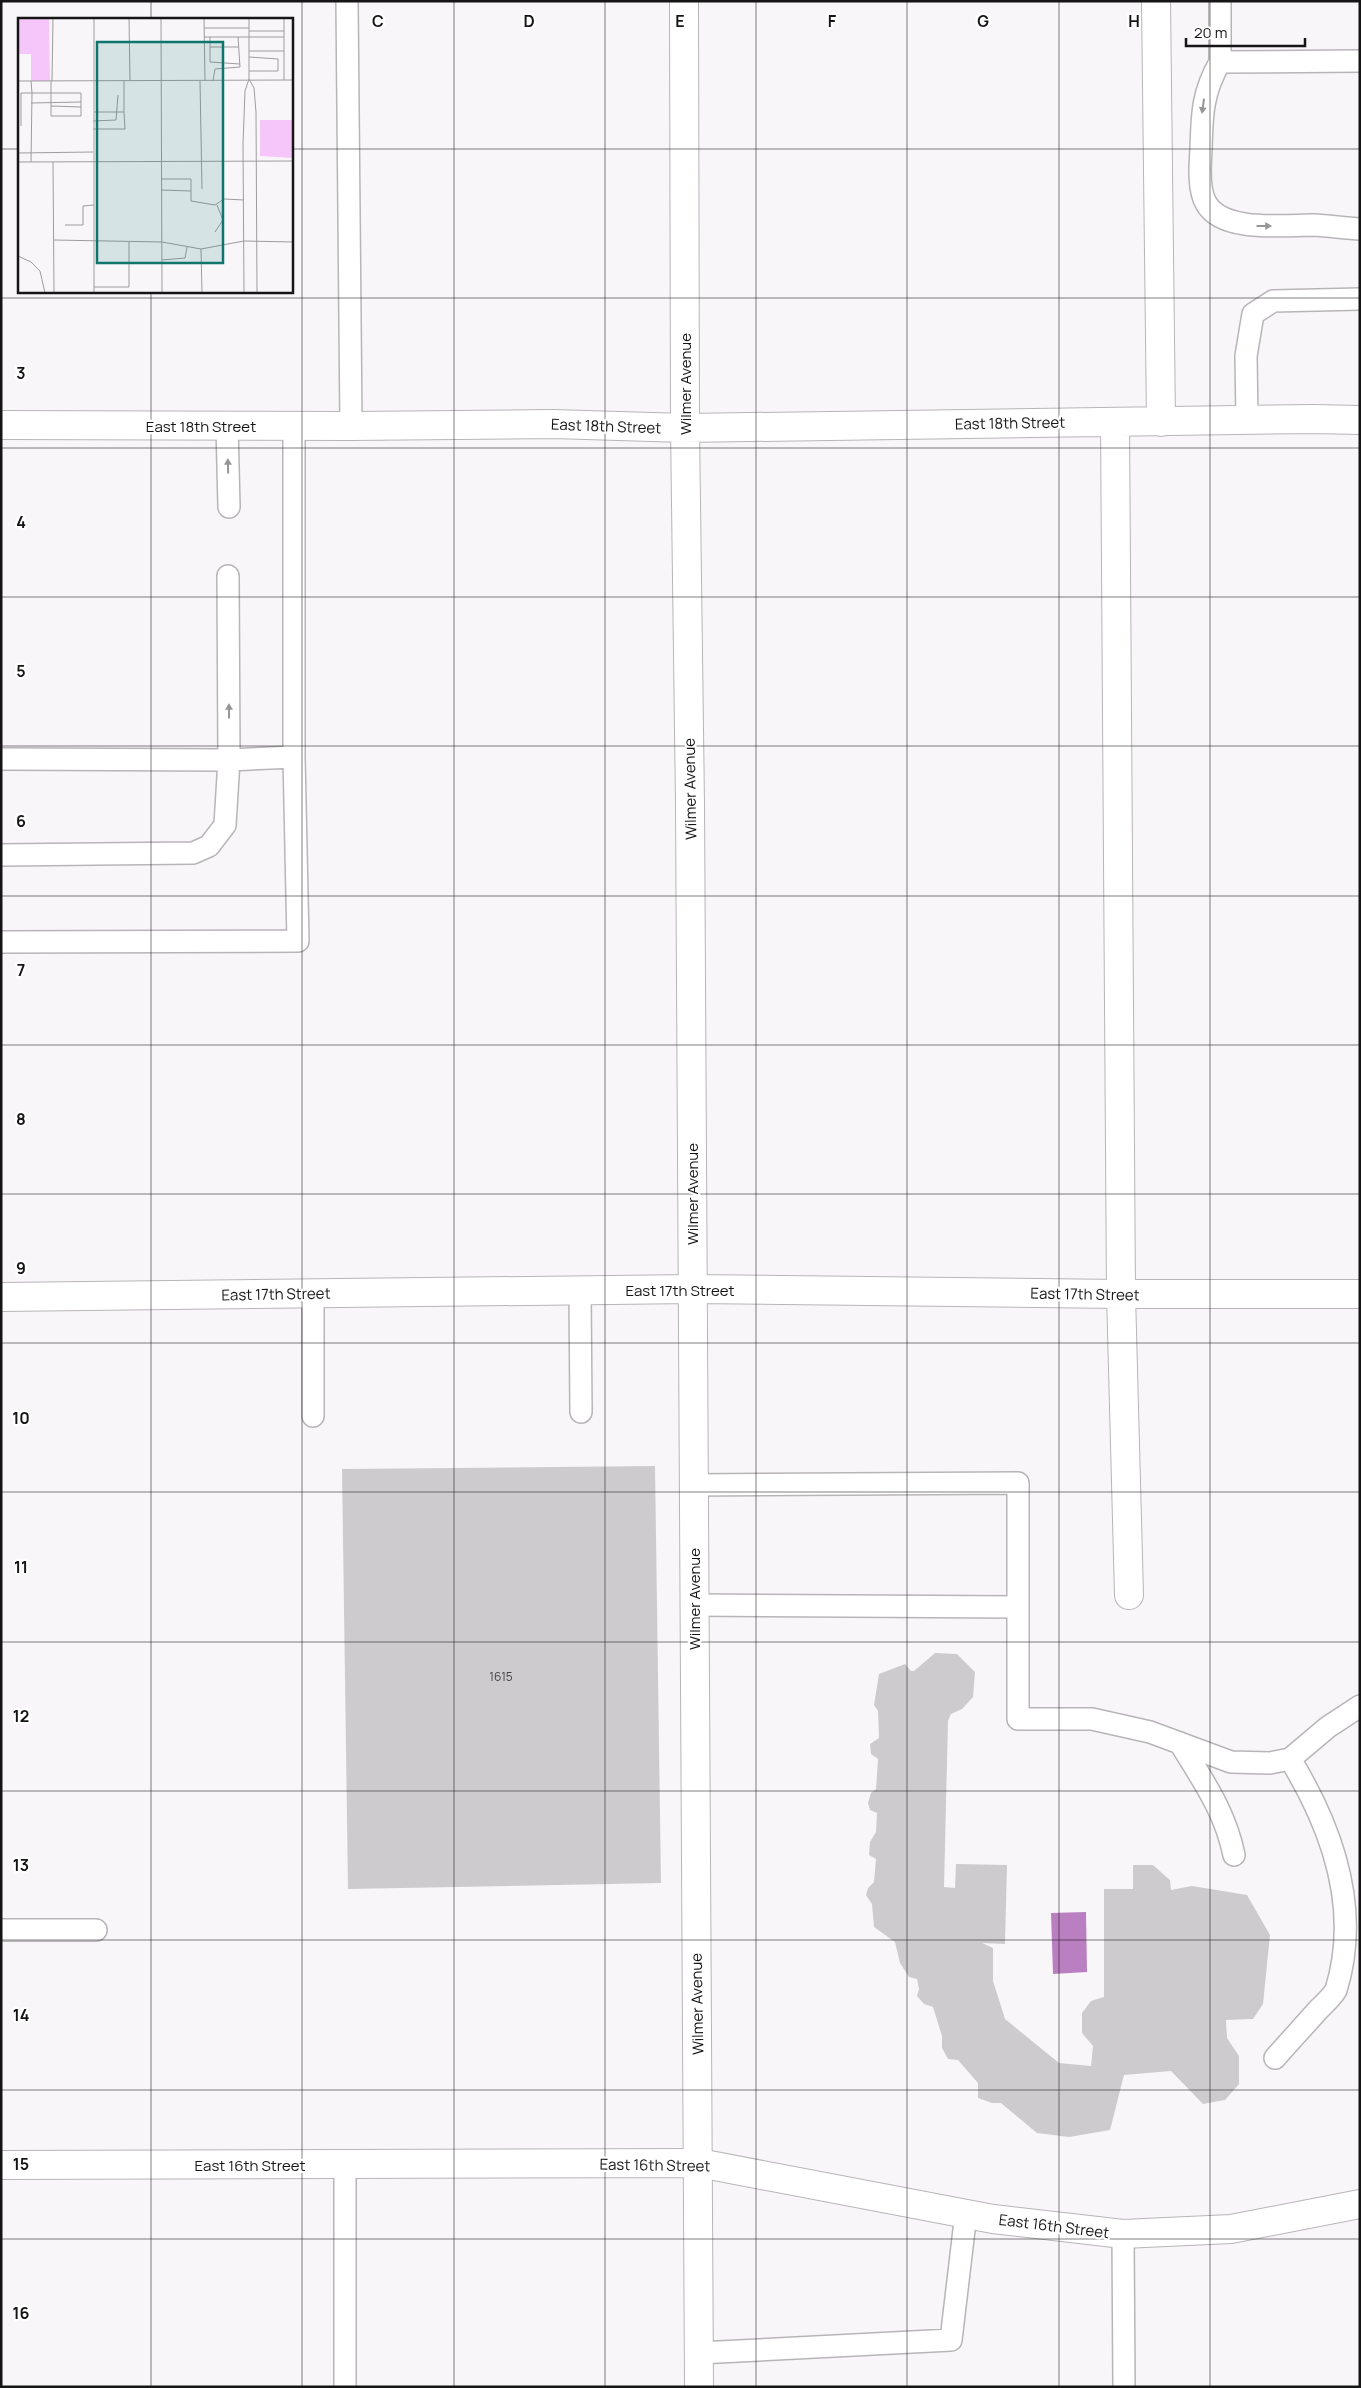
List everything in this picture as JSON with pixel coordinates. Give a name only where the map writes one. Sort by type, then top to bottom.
[{"type":"street","name":"Wilmer Avenue","points":[[684,1],[685,428],[690,804],[699,2387]]},
{"type":"street","points":[[1156,1],[1161,422]]},
{"type":"street","name":"East 18th Street","points":[[1,425],[351,426],[553,424],[685,428],[1360,420]]},
{"type":"street","points":[[1115,422],[1121,1294],[1128,1595]]},
{"type":"street","name":"East 17th Street","points":[[1,1297],[692,1289],[1121,1294],[1360,1294]]},
{"type":"street","name":"East 16th Street","points":[[1,2165],[699,2163],[993,2219],[1123,2234],[1231,2229],[1360,2204]]},
{"type":"lane","points":[[346,1],[351,426]]},
{"type":"lane","points":[[1220,1],[1220,62],[1209,81],[1202,106],[1200,177],[1206,203],[1222,218],[1256,227],[1314,225],[1360,229]]},
{"type":"lane","points":[[1220,62],[1360,61]]},
{"type":"lane","points":[[1247,420],[1246,356],[1253,314],[1273,301],[1360,299]]},
{"type":"lane","points":[[227,426],[228,507]]},
{"type":"lane","points":[[1,942],[298,941],[294,757],[294,426]]},
{"type":"lane","points":[[1,854],[193,853],[209,846],[225,825],[229,760],[228,576]]},
{"type":"lane","points":[[1,759],[229,760],[294,757]]},
{"type":"lane","points":[[580,1290],[581,1412]]},
{"type":"lane","points":[[313,1293],[313,1416]]},
{"type":"lane","points":[[693,1485],[1018,1483],[1018,1719],[1092,1719],[1150,1732],[1231,1762],[1270,1763],[1290,1759],[1328,1727],[1360,1706]]},
{"type":"lane","points":[[694,1605],[1018,1607]]},
{"type":"lane","points":[[1180,1743],[1217,1803],[1229,1830],[1234,1855]]},
{"type":"lane","points":[[1275,2058],[1335,1992],[1347,1962],[1354,1926],[1346,1877],[1334,1836],[1318,1804],[1290,1759]]},
{"type":"lane","points":[[1,1930],[96,1930]]},
{"type":"lane","points":[[345,2165],[345,2387]]},
{"type":"lane","points":[[699,2353],[951,2340],[966,2213]]},
{"type":"lane","points":[[1123,2234],[1124,2387]]},
{"type":"shaded area","points":[[1086,1912],[1087,1972],[1053,1974],[1051,1913]]},
{"type":"building","points":[[655,1466],[661,1883],[348,1889],[342,1469]]},
{"type":"building","points":[[935,1653],[957,1654],[975,1672],[973,1697],[962,1709],[951,1714],[948,1721],[944,1887],[955,1888],[956,1864],[1007,1865],[1005,1944],[982,1943],[993,1948],[993,1981],[1005,2019],[1059,2063],[1091,2066],[1093,2046],[1082,2033],[1082,2013],[1091,2001],[1104,1997],[1104,1889],[1133,1889],[1133,1865],[1153,1865],[1170,1880],[1171,1890],[1192,1886],[1247,1895],[1270,1935],[1263,2004],[1253,2019],[1226,2020],[1227,2038],[1239,2056],[1239,2084],[1225,2100],[1203,2104],[1171,2071],[1124,2075],[1110,2130],[1069,2137],[1037,2133],[1001,2103],[992,2103],[978,2098],[978,2083],[958,2060],[948,2059],[942,2048],[942,2036],[933,2007],[924,2004],[917,1996],[919,1989],[917,1979],[909,1977],[900,1963],[895,1942],[874,1927],[872,1904],[866,1895],[868,1888],[874,1882],[876,1859],[869,1855],[870,1842],[876,1832],[877,1813],[870,1810],[868,1803],[871,1793],[876,1789],[878,1759],[871,1754],[870,1744],[879,1738],[878,1711],[874,1705],[879,1674],[905,1664],[911,1671],[914,1671]]}]
